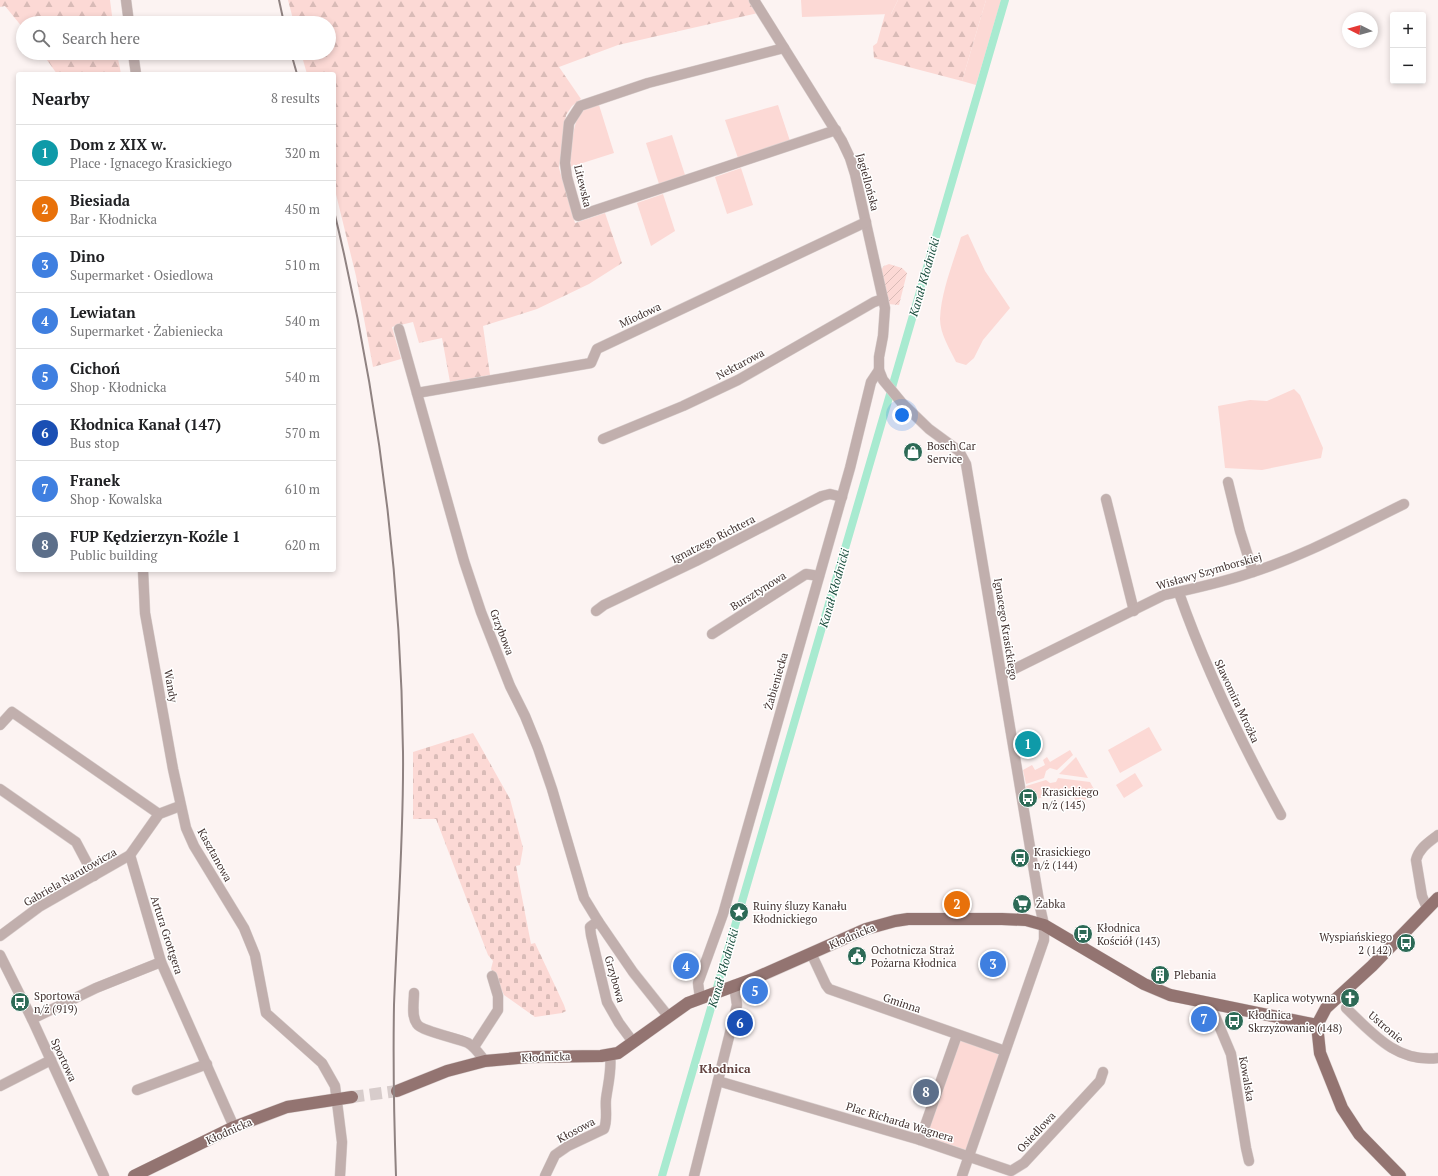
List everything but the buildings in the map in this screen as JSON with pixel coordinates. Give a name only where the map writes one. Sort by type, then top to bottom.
[{"type":"main road","points":[[1400,1176],[1363,1139],[1342,1108],[1320,1053],[1317,1026],[1326,1008],[1383,956],[1438,898]]},
{"type":"main road","name":"Kłodnicka","points":[[397,1091],[447,1071],[485,1061],[528,1057],[610,1055],[618,1053],[688,1003],[753,979],[866,929],[895,921],[931,918],[1002,918],[1026,920],[1044,925],[1144,984],[1170,995],[1210,1004],[1228,1006],[1317,1026]]},
{"type":"main road","name":"Kłodnicka","points":[[134,1176],[234,1127],[287,1107],[352,1096]]},
{"type":"street","points":[[126,0],[128,16]]},
{"type":"street","name":"Jagiellońska","points":[[754,0],[836,130],[850,158],[883,299],[885,316],[878,357],[879,370]]},
{"type":"street","name":"Litewska","points":[[784,48],[654,81],[580,106],[569,123],[565,163],[567,177],[578,216],[836,130]]},
{"type":"street","points":[[134,60],[136,72]]},
{"type":"street","name":"Miodowa","points":[[417,393],[591,363],[596,349],[866,222]]},
{"type":"street","name":"Nektarowa","points":[[603,439],[683,406],[738,380],[874,302],[883,299]]},
{"type":"street","name":"Grzybowa","points":[[399,329],[464,560],[481,612],[540,754],[584,898],[633,972],[668,1016]]},
{"type":"street","name":"Ignacego Krasickiego","points":[[879,370],[884,380],[902,403],[929,429],[959,451],[966,464],[1044,925]]},
{"type":"street","name":"Żabieniecka","points":[[702,997],[698,983],[723,914],[842,497],[870,382],[879,370]]},
{"type":"street","points":[[1228,482],[1240,531],[1253,572]]},
{"type":"street","name":"Ignatzego Richtera","points":[[596,611],[604,605],[696,561],[822,496],[830,494],[842,497]]},
{"type":"street","points":[[1106,499],[1134,611]]},
{"type":"street","name":"Wisławy Szymborskiej","points":[[1002,675],[1164,595],[1179,593],[1253,572],[1326,543],[1404,504]]},
{"type":"street","name":"Wandy","points":[[143,572],[146,613],[180,806]]},
{"type":"street","name":"Bursztynowa","points":[[712,634],[806,574],[819,576]]},
{"type":"street","name":"Sławomira Mrożka","points":[[1179,593],[1200,646],[1236,728],[1281,815]]},
{"type":"street","points":[[0,725],[12,712],[159,814],[180,806]]},
{"type":"street","points":[[0,788],[76,842],[94,876]]},
{"type":"street","name":"Kasztanowa","points":[[180,806],[194,846],[244,928],[250,942],[266,1013],[322,1063],[335,1086],[342,1142],[340,1176]]},
{"type":"street","name":"Gabriela Narutowicza","points":[[0,936],[39,907],[130,855],[159,814]]},
{"type":"street","points":[[1427,908],[1422,896],[1416,860],[1423,847],[1438,835]]},
{"type":"street","name":"Artura Grottgera","points":[[130,855],[161,962],[234,1127]]},
{"type":"street","name":"Grzybowa","points":[[598,921],[590,927],[607,1002],[619,1023],[633,1042]]},
{"type":"street","points":[[962,1176],[1044,940],[1044,925]]},
{"type":"street","name":"Gminna","points":[[811,954],[829,989],[1005,1051]]},
{"type":"street","name":"Sportowa","points":[[0,955],[32,1019],[104,1176]]},
{"type":"street","points":[[32,1019],[96,988],[161,962]]},
{"type":"street","points":[[474,1047],[498,1010],[498,996],[492,976]]},
{"type":"street","points":[[694,1176],[737,1005],[738,1000],[734,985]]},
{"type":"street","points":[[414,994],[414,1014],[416,1023],[420,1028],[449,1035],[474,1047],[485,1061]]},
{"type":"street","name":"Kowalska","points":[[1210,1004],[1230,1054],[1249,1161]]},
{"type":"street","name":"Ustronie","points":[[1346,1008],[1374,1034],[1398,1053],[1422,1059],[1438,1058]]},
{"type":"street","points":[[920,1140],[957,1035]]},
{"type":"street","name":"Kłosowa","points":[[545,1176],[555,1155],[568,1146],[604,1130],[606,1122],[606,1100],[612,1066],[610,1055]]},
{"type":"street","points":[[0,1086],[51,1060]]},
{"type":"street","points":[[137,1090],[207,1064]]},
{"type":"street","name":"Osiedlowa","points":[[969,1156],[1011,1171],[1024,1163],[1100,1080],[1103,1072]]},
{"type":"street","name":"Plac Richarda Wagnera","points":[[718,1081],[920,1140],[969,1156]]},
{"type":"green space","points":[[0,0],[110,0],[112,16],[16,16],[16,19],[5,6],[0,7]]},
{"type":"green space","points":[[288,0],[749,0],[758,13],[618,45],[559,67],[581,99],[572,106],[566,115],[559,168],[575,223],[605,213],[622,263],[589,284],[537,309],[483,326],[490,375],[450,382],[442,338],[419,343],[413,322],[392,327],[401,359],[373,367],[356,276],[336,194],[336,72],[306,72],[303,60],[336,60],[336,16],[292,16]]},
{"type":"green space","points":[[801,0],[898,0],[891,14],[802,17]]},
{"type":"green space","points":[[898,0],[986,0],[962,81],[874,58],[873,46],[877,43],[885,14],[891,14]]},
{"type":"green space","points":[[986,0],[1001,0],[976,85],[962,81]]},
{"type":"green space","points":[[47,60],[118,60],[121,72],[56,72]]},
{"type":"green space","points":[[599,105],[614,153],[570,167],[574,128],[580,114],[584,110]]},
{"type":"green space","points":[[778,105],[790,141],[738,158],[725,120]]},
{"type":"green space","points":[[672,135],[685,175],[659,184],[646,143]]},
{"type":"green space","points":[[741,168],[753,205],[727,214],[715,177]]},
{"type":"green space","points":[[663,194],[675,231],[651,246],[637,203]]},
{"type":"green space","points":[[968,234],[985,271],[1010,308],[983,340],[974,358],[966,365],[956,362],[943,336],[940,319],[945,288],[951,267],[961,237]]},
{"type":"green space","points":[[889,264],[902,268],[907,273],[899,305],[888,304],[881,270],[884,266]]},
{"type":"green space","points":[[1294,389],[1300,395],[1323,448],[1321,458],[1262,470],[1225,468],[1218,406],[1250,400],[1267,401]]},
{"type":"green space","points":[[1149,727],[1162,750],[1120,773],[1108,750]]},
{"type":"green space","points":[[473,733],[510,799],[523,848],[520,865],[516,866],[531,944],[535,943],[564,1005],[566,1011],[562,1013],[535,1017],[504,995],[491,969],[493,961],[488,955],[436,819],[413,819],[413,752]]},
{"type":"green space","points":[[1070,750],[1073,755],[1057,770],[1050,768],[1046,771],[1044,778],[1026,784],[1023,770],[1032,765],[1035,770],[1045,765],[1043,760],[1047,757],[1050,762]]},
{"type":"green space","points":[[1076,757],[1088,778],[1059,774]]},
{"type":"green space","points":[[1135,773],[1143,786],[1124,798],[1116,785]]},
{"type":"green space","points":[[1058,778],[1090,782],[1096,793],[1078,804],[1068,788],[1029,802],[1026,786],[1046,780],[1050,783],[1056,782]]},
{"type":"green space","points":[[959,1039],[996,1052],[999,1056],[966,1150],[925,1136]]},
{"type":"waterway","name":"Kanał Kłodnicki","points":[[662,1176],[1005,0]]},
{"type":"tunnel","points":[[352,1097],[397,1091]]},
{"type":"railway","points":[[279,0],[282,16]]},
{"type":"railway","points":[[293,60],[296,72]]},
{"type":"railway","points":[[336,220],[363,345],[374,412],[392,547],[397,615],[401,683],[403,784],[394,1005],[396,1176]]},
{"type":"place","name":"Bosch Car Service","points":[[913,452]]},
{"type":"place","name":"Dom z XIX w.","points":[[1028,744]]},
{"type":"place","name":"Krasickiego n/ż (145)","points":[[1028,798]]},
{"type":"place","name":"Krasickiego n/ż (144)","points":[[1020,858]]},
{"type":"place","name":"Biesiada","points":[[957,904]]},
{"type":"place","name":"Żabka","points":[[1022,904]]},
{"type":"place","name":"Ruiny śluzy Kanału Kłodnickiego","points":[[739,912]]},
{"type":"place","name":"Kłodnica Kościół (143)","points":[[1083,934]]},
{"type":"place","name":"Wyspiańskiego 2 (142)","points":[[1406,943]]},
{"type":"place","name":"Ochotnicza Straż Pożarna Kłodnica","points":[[857,956]]},
{"type":"place","name":"Dino","points":[[993,964]]},
{"type":"place","name":"Lewiatan","points":[[686,966]]},
{"type":"place","name":"Plebania","points":[[1160,975]]},
{"type":"place","name":"Cichoń","points":[[755,991]]},
{"type":"place","name":"Kaplica wotywna","points":[[1350,998]]},
{"type":"place","name":"Sportowa n/ż (919)","points":[[20,1002]]},
{"type":"place","name":"Franek","points":[[1204,1019]]},
{"type":"place","name":"Kłodnica Skrzyżowanie (148)","points":[[1234,1021]]},
{"type":"place","name":"Kłodnica Kanał (147)","points":[[740,1023]]},
{"type":"place","name":"FUP Kędzierzyn-Koźle 1","points":[[926,1092]]},
{"type":"district","name":"Kłodnica","points":[[725,1068]]}]
